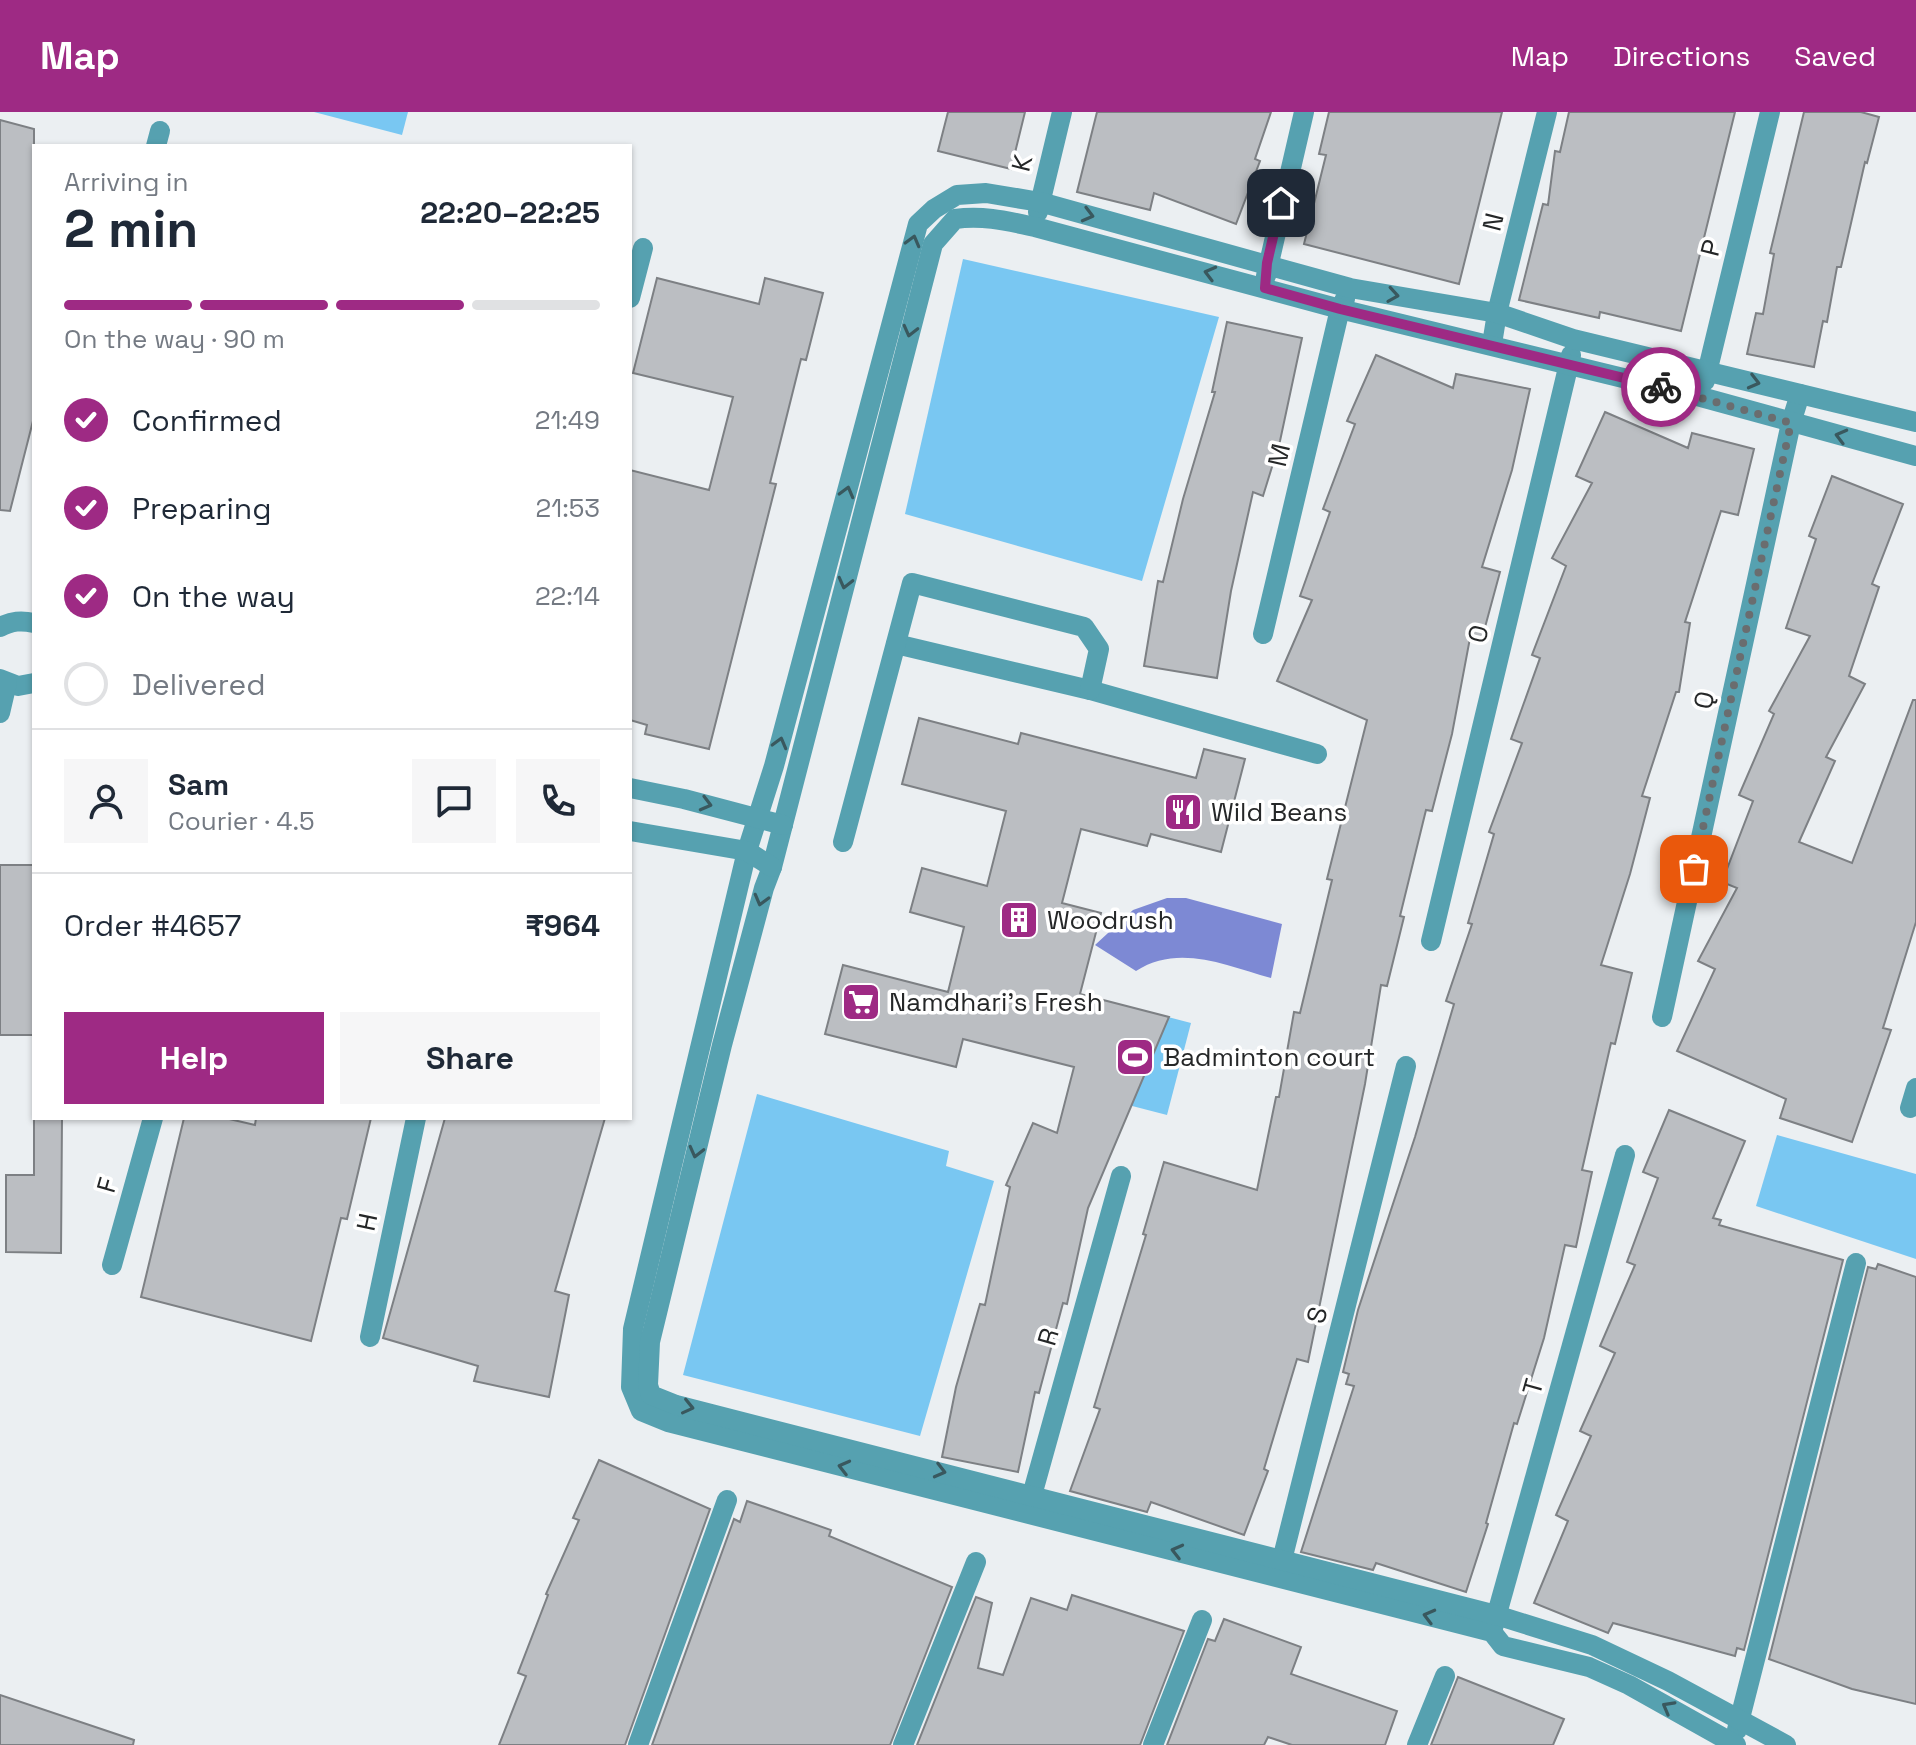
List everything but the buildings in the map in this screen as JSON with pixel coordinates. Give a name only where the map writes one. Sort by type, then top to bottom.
[{"type":"street","name":"K","points":[[1035,227],[1062,112]]},
{"type":"street","points":[[1265,288],[1267,263],[1304,112]]},
{"type":"street","name":"N","points":[[1492,344],[1547,112]]},
{"type":"street","name":"P","points":[[1701,397],[1770,112]]},
{"type":"street","points":[[1030,1504],[668,1422],[641,1411],[631,1387],[633,1329],[747,851],[774,766],[918,224],[934,209],[957,195],[986,193],[1040,202],[1350,288],[1497,313],[1573,339],[1916,422]]},
{"type":"street","points":[[1786,1745],[1668,1681],[1592,1645],[1494,1624],[1030,1504],[676,1405],[651,1395],[648,1385],[650,1342],[722,1045],[772,867],[933,244],[955,219],[975,216],[1035,227],[1340,309],[1701,397],[1916,456]]},
{"type":"street","points":[[632,290],[643,248]]},
{"type":"street","name":"M","points":[[1263,634],[1340,309],[1350,288]]},
{"type":"street","name":"O","points":[[1431,941],[1573,339]]},
{"type":"street","name":"Q","points":[[1662,1017],[1791,423],[1800,394]]},
{"type":"street","points":[[843,842],[912,583],[1084,627],[1099,649],[1090,690]]},
{"type":"street","points":[[0,627],[23,620],[32,622]]},
{"type":"street","points":[[896,644],[1090,690],[1317,754]]},
{"type":"street","points":[[0,713],[3,681],[18,686],[32,683]]},
{"type":"street","points":[[632,788],[783,825]]},
{"type":"street","points":[[632,831],[747,851],[772,867]]},
{"type":"street","name":"S","points":[[1280,1568],[1406,1066]]},
{"type":"street","name":"F","points":[[112,1265],[152,1120]]},
{"type":"street","name":"H","points":[[370,1337],[416,1120]]},
{"type":"street","name":"T","points":[[1494,1624],[1625,1155]]},
{"type":"street","name":"R","points":[[1030,1504],[1121,1176]]},
{"type":"street","points":[[1494,1624],[1503,1646],[1589,1667],[1629,1685],[1734,1744],[1856,1263]]},
{"type":"street","points":[[638,1745],[727,1500]]},
{"type":"street","points":[[903,1745],[976,1562]]},
{"type":"street","points":[[1153,1745],[1202,1620]]},
{"type":"street","points":[[1417,1745],[1445,1676]]},
{"type":"shaded area","points":[[314,112],[408,112],[402,135]]},
{"type":"shaded area","points":[[963,259],[1219,317],[1142,581],[905,514]]},
{"type":"shaded area","points":[[1167,898],[1186,898],[1282,924],[1271,978],[1220,963],[1186,958],[1152,963],[1136,971],[1095,945],[1133,910]]},
{"type":"shaded area","name":"Badminton court","points":[[1103,1000],[1191,1023],[1167,1115],[1078,1092]]},
{"type":"shaded area","points":[[757,1094],[949,1151],[946,1166],[994,1181],[920,1436],[683,1375]]},
{"type":"shaded area","points":[[1777,1135],[1916,1174],[1916,1259],[1756,1206]]},
{"type":"way so far","points":[[1661,387],[1791,423],[1694,869]]},
{"type":"place","name":"Wild Beans","points":[[1183,812]]},
{"type":"place","name":"Woodrush","points":[[1019,920]]},
{"type":"place","name":"Namdhari's Fresh","points":[[861,1002]]},
{"type":"place","name":"Badminton court","points":[[1135,1057]]},
{"type":"route","points":[[1281,203],[1267,263],[1265,288],[1661,387]]}]
